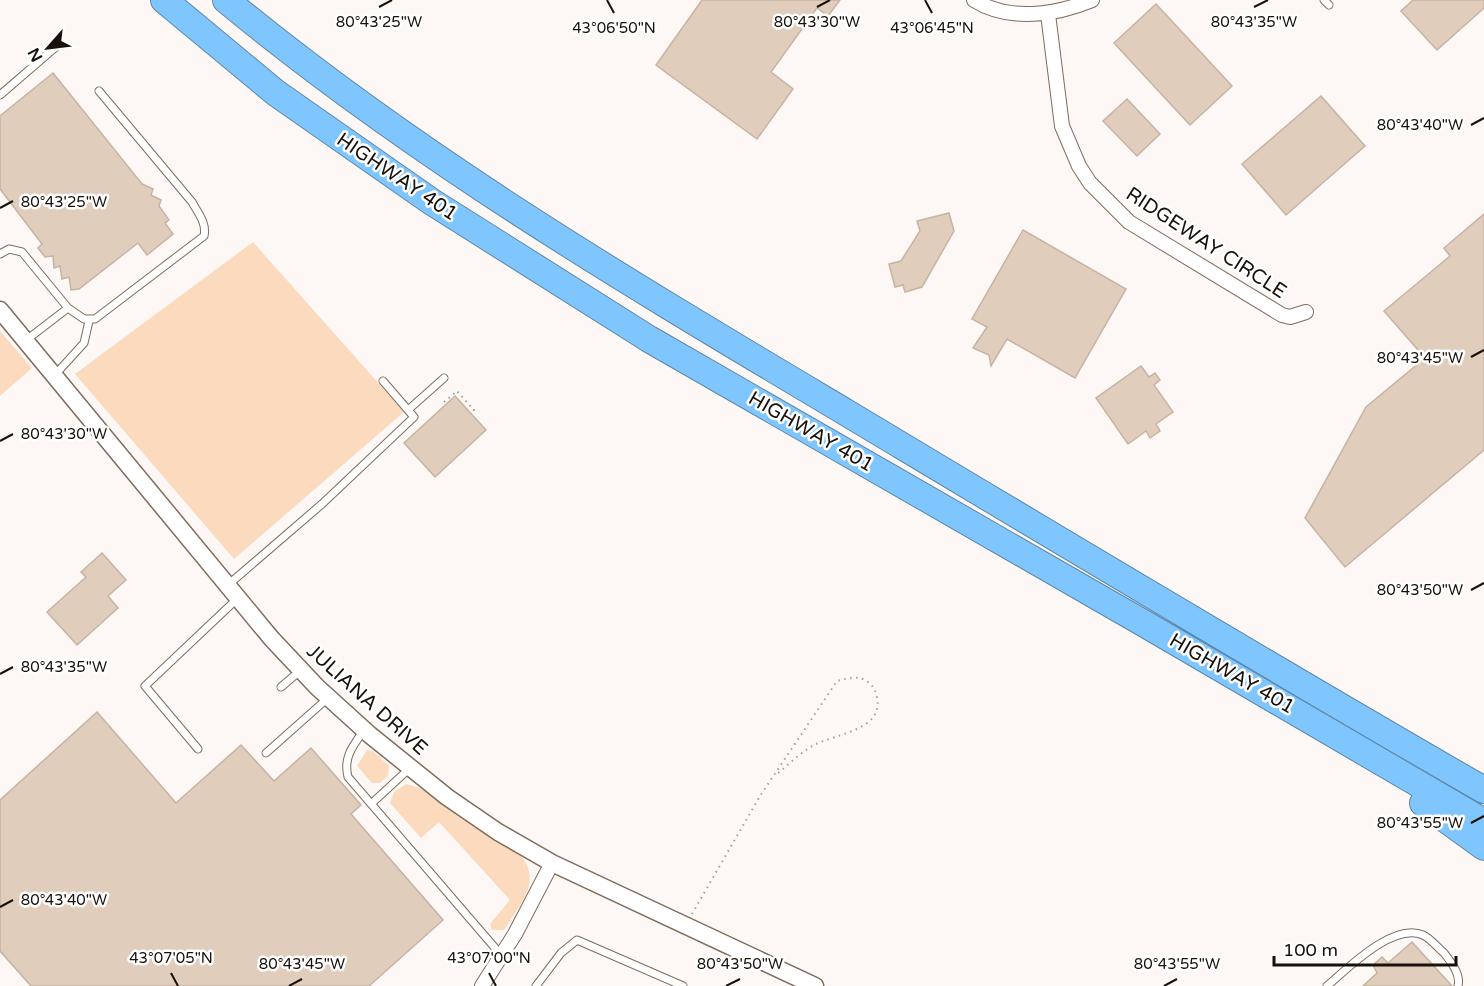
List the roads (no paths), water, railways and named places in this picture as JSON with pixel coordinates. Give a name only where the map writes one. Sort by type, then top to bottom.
[{"type":"highway","name":"HIGHWAY 401","points":[[164,0],[276,93],[432,202],[649,339],[1484,822]]},
{"type":"highway","name":"HIGHWAY 401","points":[[226,0],[305,65],[460,176],[676,311],[1322,697],[1484,790]]},
{"type":"highway","points":[[1322,697],[1484,772]]},
{"type":"highway","points":[[1291,709],[1484,847]]},
{"type":"street","points":[[974,0],[1010,11],[1048,14],[1092,0]]},
{"type":"street","name":"RIDGEWAY CIRCLE","points":[[1048,14],[1062,126],[1079,166],[1102,197],[1129,222],[1282,315],[1290,317],[1306,312]]},
{"type":"street","name":"JULIANA DRIVE","points":[[0,310],[232,592],[301,670],[364,730],[473,815],[552,862],[815,986]]},
{"type":"street","points":[[482,986],[502,956],[552,862]]},
{"type":"lane","points":[[0,95],[58,45]]},
{"type":"lane","points":[[89,321],[100,316],[204,236],[206,229],[192,202],[99,91]]},
{"type":"lane","points":[[0,254],[9,249],[22,252],[68,308],[89,321]]},
{"type":"lane","points":[[25,341],[68,308]]},
{"type":"lane","points":[[54,376],[84,343],[88,336],[89,321]]},
{"type":"lane","points":[[408,410],[444,378]]},
{"type":"lane","points":[[198,749],[145,686],[232,592],[414,417],[383,381]]},
{"type":"lane","points":[[281,687],[301,670]]},
{"type":"lane","points":[[266,753],[328,698]]},
{"type":"lane","points":[[364,730],[348,754],[345,766],[348,777],[502,956]]},
{"type":"lane","points":[[371,804],[410,768]]},
{"type":"lane","points":[[1327,986],[1374,946],[1410,934],[1422,935],[1445,955],[1452,963],[1460,981],[1458,986]]},
{"type":"lane","points":[[536,986],[561,953],[578,940],[683,986]]}]
